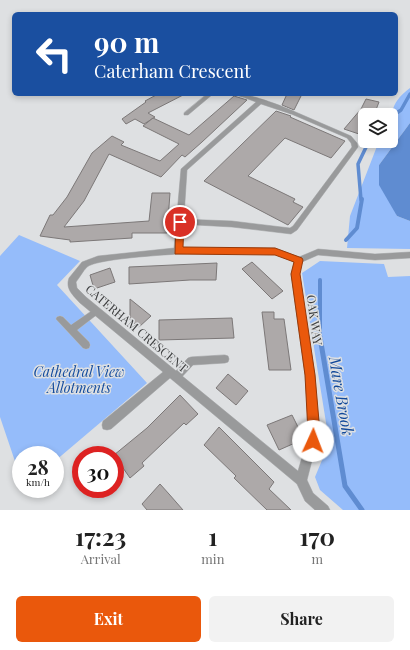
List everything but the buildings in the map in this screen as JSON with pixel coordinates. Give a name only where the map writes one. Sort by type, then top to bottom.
[{"type":"street","points":[[242,96],[290,112]]},
{"type":"street","points":[[178,251],[184,169],[260,101]]},
{"type":"street","name":"CATERHAM CRESCENT","points":[[299,260],[275,251],[178,251],[98,259],[85,264],[72,281],[73,289],[96,311],[301,480]]},
{"type":"street","points":[[299,260],[318,252],[375,257],[410,255]]},
{"type":"street","name":"OAK WAY","points":[[299,260],[295,274],[310,375],[314,433],[301,480]]},
{"type":"street","points":[[107,425],[173,374]]},
{"type":"street","points":[[301,480],[309,497],[324,510]]},
{"type":"lane","points":[[186,114],[208,96]]},
{"type":"lane","points":[[180,222],[232,224],[291,231],[296,228],[355,147],[354,143],[349,137],[290,112]]},
{"type":"lane","points":[[71,330],[96,311]]},
{"type":"lane","points":[[60,319],[86,345]]},
{"type":"lane","points":[[173,374],[191,361],[225,359]]},
{"type":"green space","points":[[410,88],[410,123],[398,139],[398,108],[393,108],[403,94]]},
{"type":"green space","points":[[376,148],[392,148],[379,165],[397,216],[410,221],[410,249],[347,248],[350,216]]},
{"type":"green space","name":"Cathedral View Allotments","points":[[19,235],[80,261],[57,285],[147,383],[64,453],[64,446],[12,446],[12,452],[0,417],[0,256]]},
{"type":"green space","points":[[320,261],[384,264],[388,277],[410,276],[410,510],[343,510],[320,490],[315,477],[325,453],[328,435],[302,273]]},
{"type":"shaded area","points":[[410,123],[410,221],[397,216],[379,185],[379,165],[392,148],[398,148],[398,139]]},
{"type":"waterway","name":"Mare Brook","points":[[398,112],[401,110],[410,94]]},
{"type":"waterway","name":"Mare Brook","points":[[361,200],[358,164],[366,148]]},
{"type":"waterway","name":"Mare Brook","points":[[346,240],[357,228],[362,199]]},
{"type":"waterway","name":"Mare Brook","points":[[320,280],[320,337]]},
{"type":"waterway","name":"Mare Brook","points":[[320,337],[345,486],[362,510]]},
{"type":"route","points":[[180,222],[178,251],[275,251],[299,260],[295,274],[310,375],[314,433],[313,441]]}]
